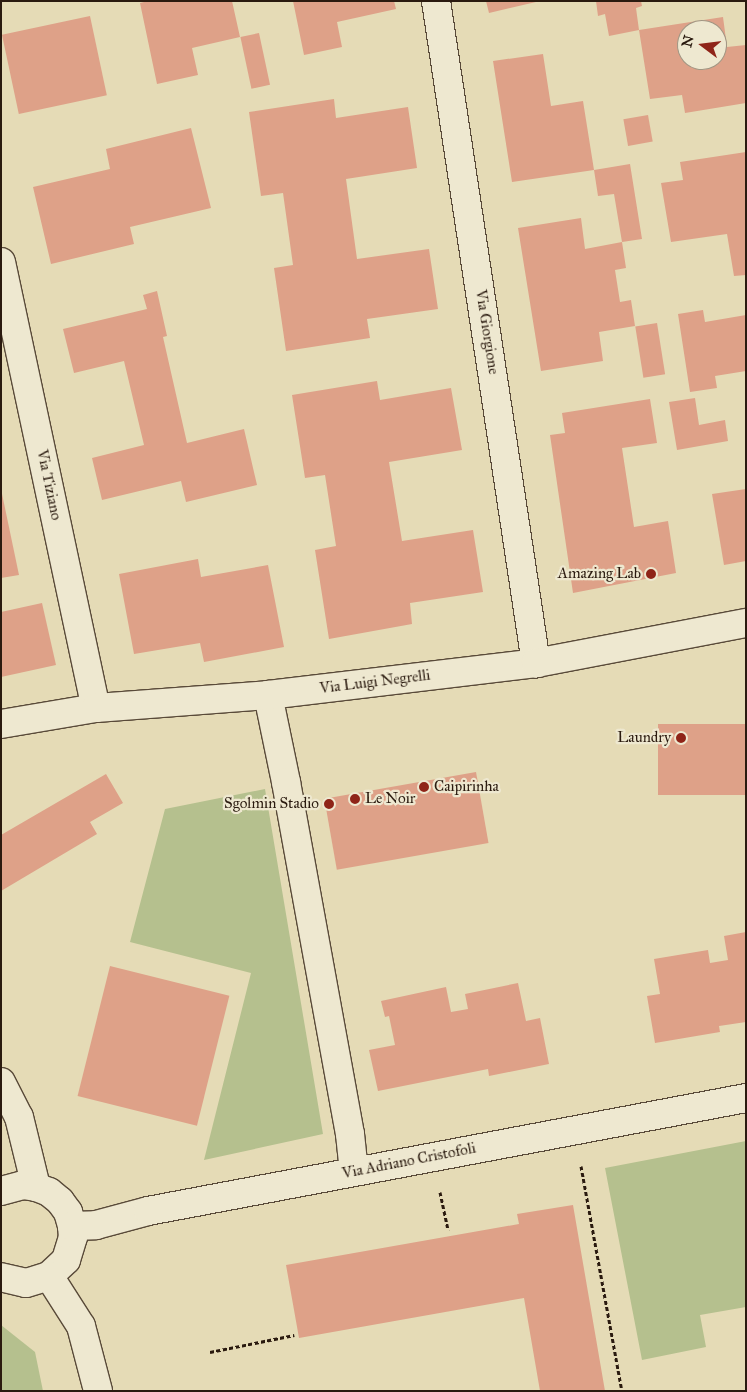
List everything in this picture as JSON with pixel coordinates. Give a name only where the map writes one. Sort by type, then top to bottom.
[{"type":"street","name":"Via Giorgione","points":[[436,1],[536,663]]},
{"type":"street","name":"Via Tiziano","points":[[1,262],[96,708]]},
{"type":"street","name":"Via Luigi Negrelli","points":[[1,724],[96,708],[268,695],[536,663],[746,623]]},
{"type":"street","points":[[268,695],[286,782],[350,1134],[354,1172]]},
{"type":"street","points":[[1,1082],[19,1117],[36,1187]]},
{"type":"street","name":"Via Adriano Cristofoli","points":[[72,1226],[96,1225],[148,1211],[746,1098]]},
{"type":"street","points":[[1,1191],[22,1185],[36,1187],[48,1192],[60,1201],[68,1212],[72,1226],[71,1249],[66,1260],[49,1276],[26,1283],[1,1278]]},
{"type":"street","points":[[49,1276],[81,1326],[98,1391]]},
{"type":"path","points":[[581,1166],[622,1391]]},
{"type":"path","points":[[440,1192],[448,1230]]},
{"type":"path","points":[[210,1352],[294,1335]]},
{"type":"green space","points":[[265,789],[323,1134],[204,1160],[251,973],[130,942],[165,809]]},
{"type":"green space","points":[[746,1141],[746,1307],[700,1315],[706,1347],[642,1360],[605,1168]]},
{"type":"green space","points":[[1,1325],[35,1352],[43,1391],[1,1391]]},
{"type":"building","points":[[148,1],[232,1],[240,37],[192,48],[198,75],[157,84],[140,3]]},
{"type":"building","points":[[293,1],[394,1],[396,9],[337,22],[342,47],[304,55]]},
{"type":"building","points":[[486,1],[536,1],[536,2],[489,13]]},
{"type":"building","points":[[596,1],[641,1],[642,6],[636,8],[639,30],[609,36],[605,14],[598,16]]},
{"type":"building","points":[[90,16],[107,95],[19,114],[2,35]]},
{"type":"building","points":[[723,17],[723,20],[704,20]]},
{"type":"building","points":[[677,24],[677,70],[727,70],[727,47],[746,45],[746,103],[685,113],[682,95],[650,99],[639,30]]},
{"type":"building","points":[[259,33],[270,85],[251,89],[240,37]]},
{"type":"building","points":[[543,54],[551,106],[583,101],[594,170],[512,182],[493,61]]},
{"type":"building","points":[[334,99],[336,118],[408,107],[417,168],[346,179],[357,259],[429,249],[438,309],[367,319],[370,338],[286,351],[274,268],[293,265],[283,193],[261,196],[249,112]]},
{"type":"building","points":[[648,115],[653,142],[628,146],[623,119]]},
{"type":"building","points":[[191,128],[211,208],[130,227],[134,244],[51,264],[33,187],[110,169],[106,149]]},
{"type":"building","points":[[746,152],[746,275],[734,276],[727,234],[671,242],[661,183],[683,180],[680,162]]},
{"type":"building","points":[[630,164],[642,239],[622,242],[614,194],[598,196],[594,170]]},
{"type":"building","points":[[581,218],[585,249],[622,242],[626,268],[615,270],[620,302],[631,300],[635,326],[599,332],[603,361],[541,371],[518,228]]},
{"type":"building","points":[[157,291],[167,336],[163,337],[187,443],[244,429],[257,485],[186,502],[181,481],[102,500],[92,458],[144,445],[124,361],[74,373],[63,329],[147,309],[143,295]]},
{"type":"building","points":[[703,310],[705,322],[746,315],[746,371],[715,376],[717,388],[690,392],[678,314]]},
{"type":"building","points":[[657,323],[665,374],[643,378],[635,326]]},
{"type":"building","points":[[377,381],[380,400],[451,388],[462,450],[389,462],[402,541],[473,530],[483,592],[410,603],[412,624],[329,639],[315,550],[336,546],[325,475],[305,478],[292,395]]},
{"type":"building","points":[[695,398],[699,425],[725,420],[728,441],[677,450],[669,402]]},
{"type":"building","points":[[650,399],[657,443],[622,448],[634,527],[668,521],[676,573],[573,593],[550,435],[565,433],[562,413]]},
{"type":"building","points":[[1,489],[19,575],[1,578]]},
{"type":"building","points":[[746,489],[746,561],[724,565],[712,494]]},
{"type":"building","points":[[198,559],[201,577],[268,565],[284,647],[204,662],[200,643],[134,654],[119,574]]},
{"type":"building","points":[[42,603],[56,665],[1,677],[1,612]]},
{"type":"building","points":[[658,724],[746,724],[746,795],[658,795]]},
{"type":"building","points":[[476,772],[489,843],[337,870],[324,799]]},
{"type":"building","points":[[106,774],[123,803],[90,822],[97,834],[1,891],[1,835]]},
{"type":"building","points":[[746,932],[746,1022],[719,1026],[720,1032],[655,1043],[647,996],[660,994],[654,959],[708,950],[710,963],[728,960],[724,936]]},
{"type":"building","points":[[110,966],[229,996],[197,1126],[78,1096]]},
{"type":"building","points":[[518,983],[526,1021],[540,1018],[549,1064],[489,1076],[488,1069],[378,1091],[369,1050],[395,1045],[389,1016],[385,1017],[381,1001],[446,987],[451,1012],[468,1009],[465,994]]},
{"type":"building","points":[[573,1205],[605,1391],[540,1391],[524,1298],[299,1338],[286,1265],[519,1224],[517,1214]]},
{"type":"place","name":"Amazing Lab","points":[[651,574]]},
{"type":"place","name":"Laundry","points":[[681,738]]},
{"type":"place","name":"Caipirinha","points":[[424,787]]},
{"type":"place","name":"Le Noir","points":[[355,799]]},
{"type":"place","name":"Sgolmin Stadio","points":[[329,804]]}]
